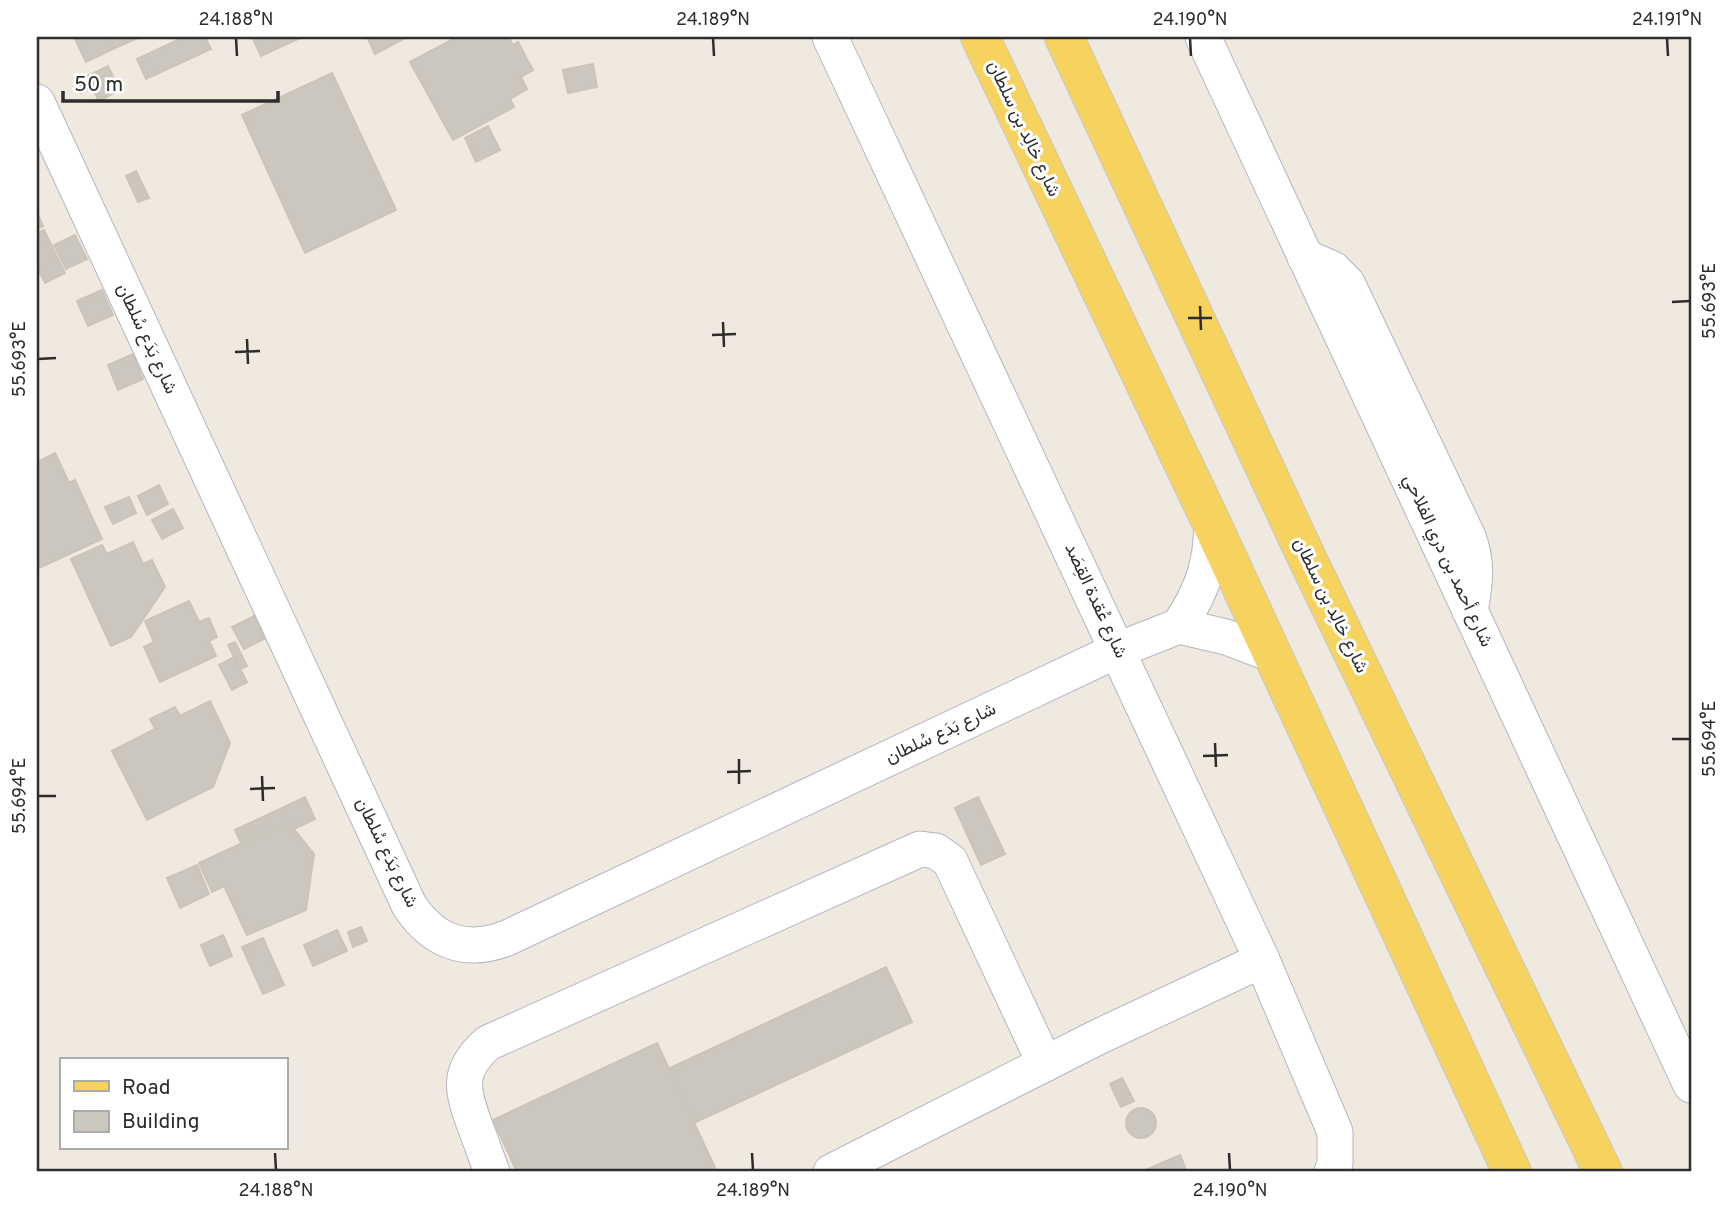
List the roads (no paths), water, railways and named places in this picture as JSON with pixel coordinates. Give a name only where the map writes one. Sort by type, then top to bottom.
[{"type":"main road","name":"شارع خالِد بن سلطان","points":[[979,37],[1212,524],[1512,1172]]},
{"type":"main road","name":"شارع خالِد بن سلطان","points":[[1064,37],[1305,554],[1602,1172]]},
{"type":"street","name":"شارع عُقدة القِصَد","points":[[830,37],[1262,960],[1335,1132],[1335,1164],[1332,1172]]},
{"type":"street","name":"شارع أحمد بن دري الفلاحي","points":[[1203,37],[1691,1085]]},
{"type":"street","name":"شارع بَدَع سُلطان","points":[[37,102],[409,905],[418,919],[444,939],[476,946],[507,938],[1118,650],[1179,626]]},
{"type":"street","points":[[1212,524],[1211,552],[1205,579],[1194,604],[1179,626],[1226,637],[1271,654]]},
{"type":"street","points":[[492,1172],[463,1089],[467,1066],[476,1053],[488,1043],[920,849],[936,851],[950,861],[1045,1064]]},
{"type":"street","points":[[831,1172],[1045,1064],[1262,960]]}]
